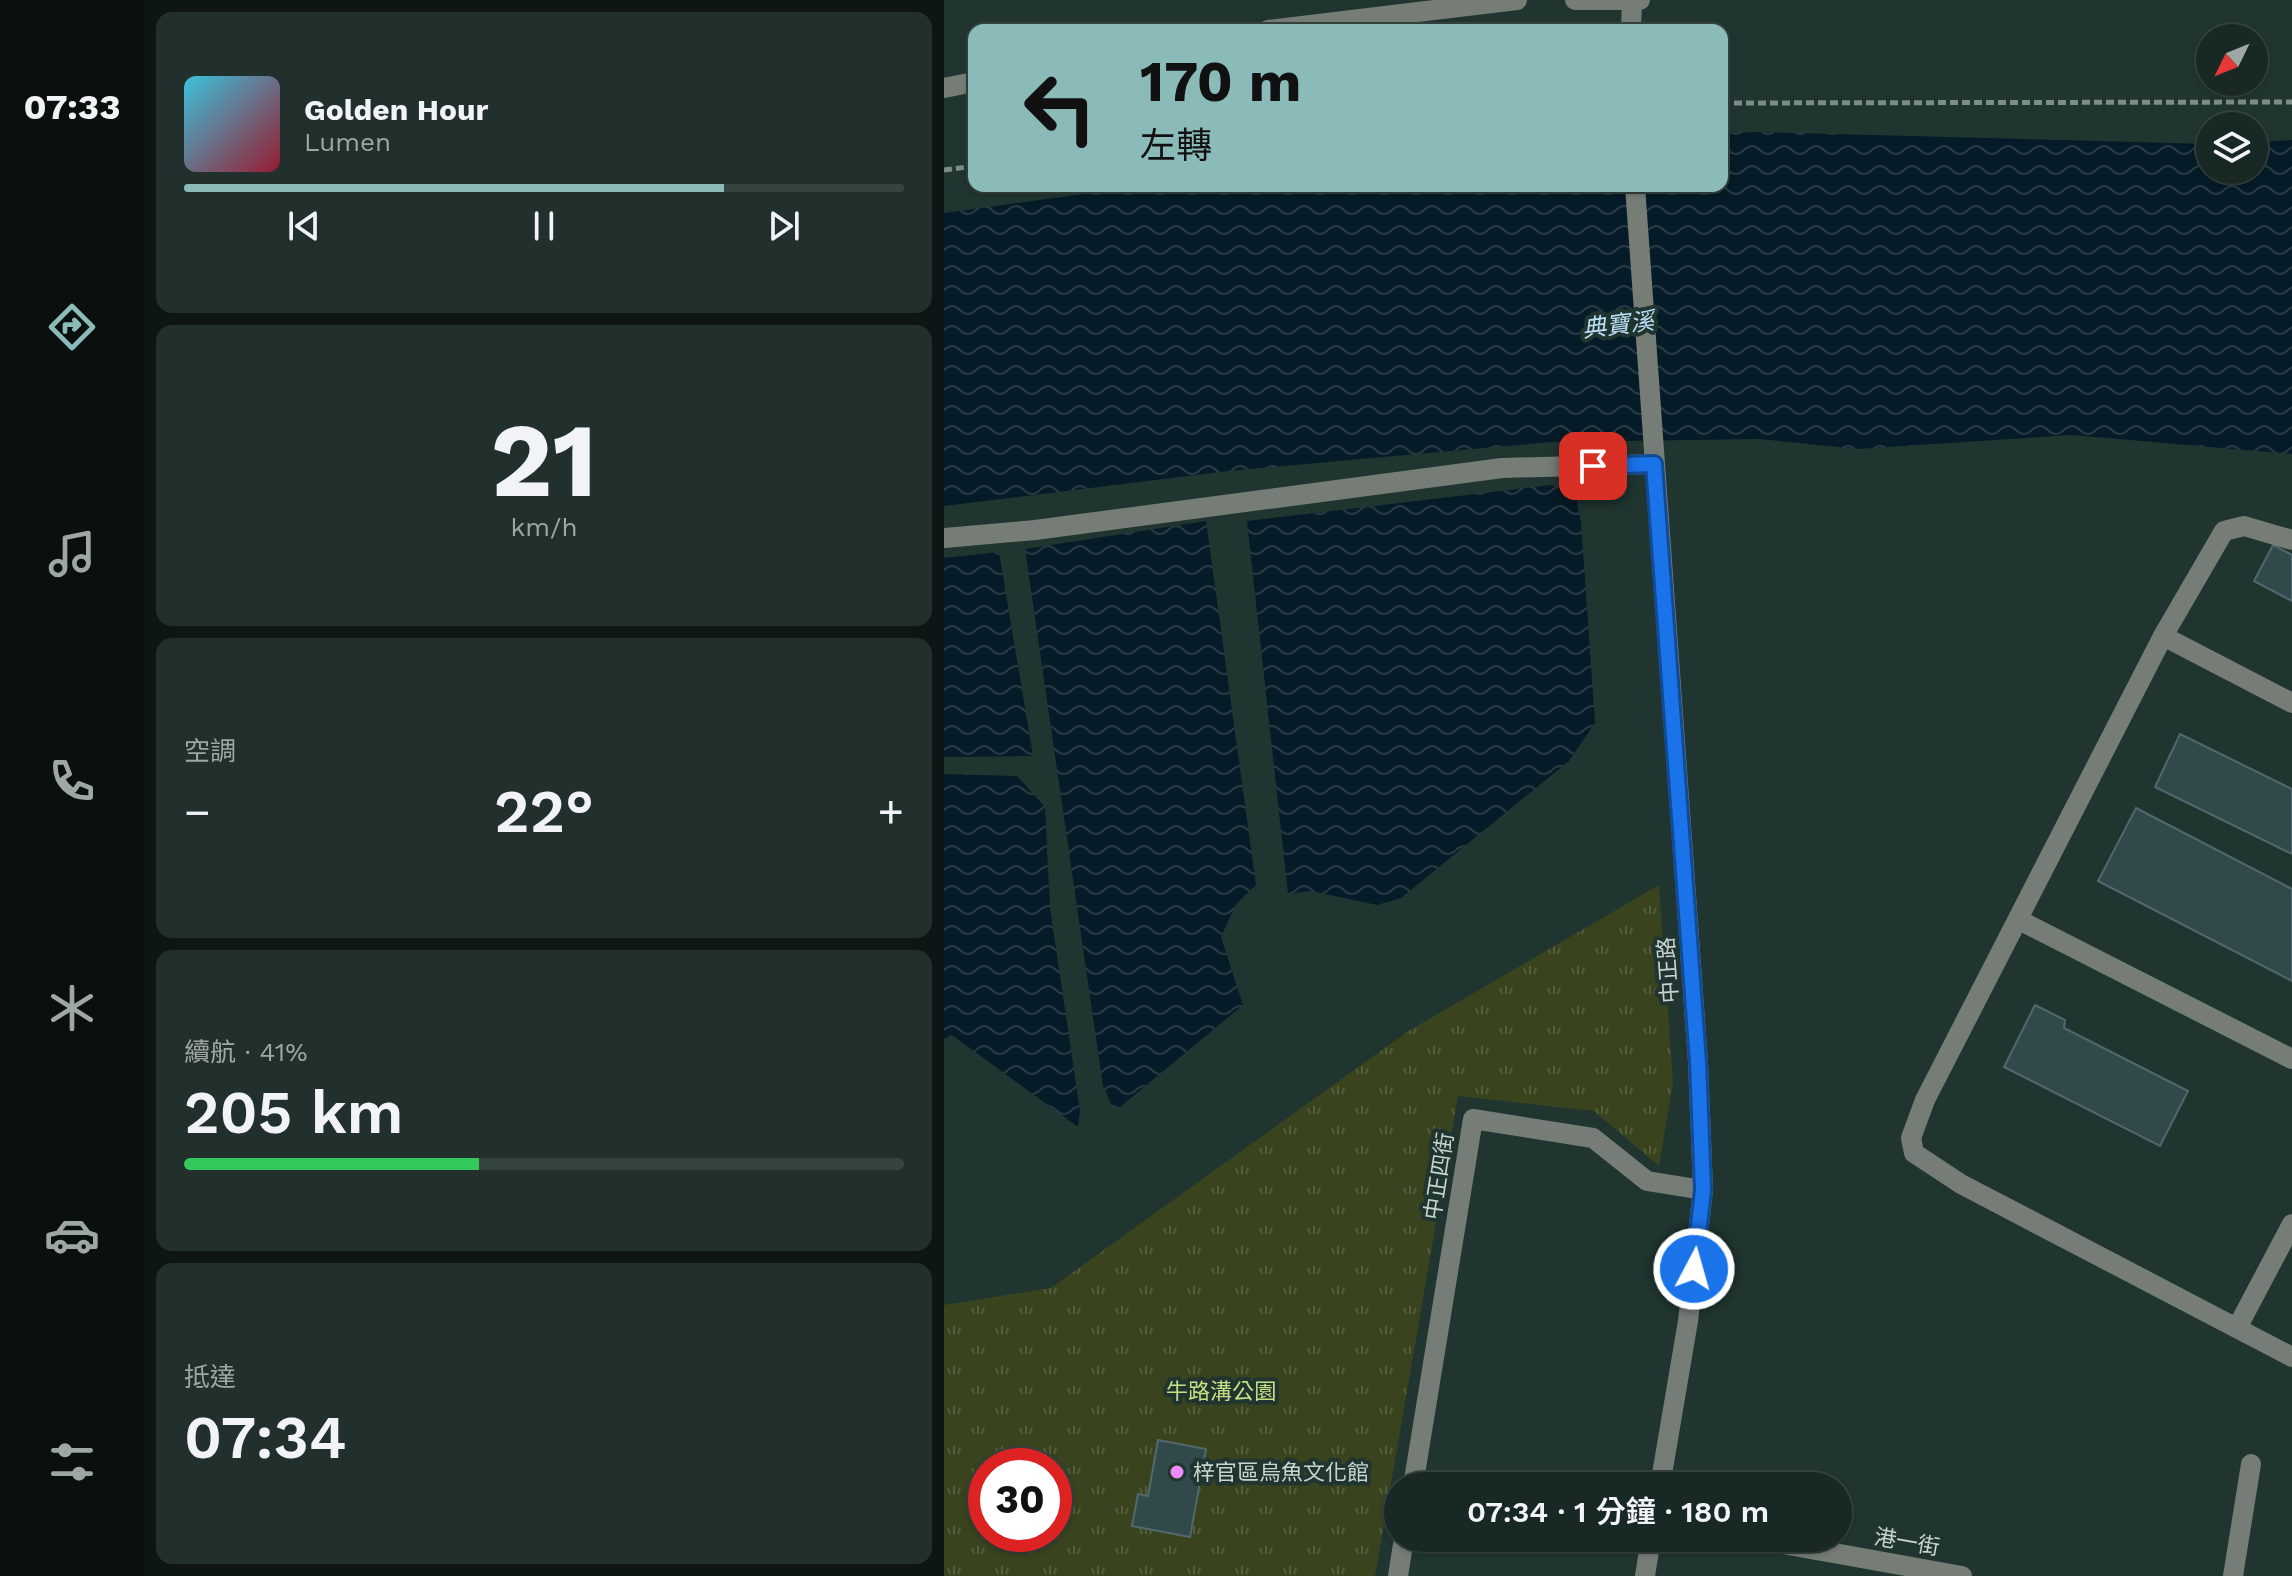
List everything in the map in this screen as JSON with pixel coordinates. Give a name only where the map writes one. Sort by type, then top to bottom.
[{"type":"street","points":[[1318,24],[1517,0]]},
{"type":"street","points":[[1575,0],[1636,1],[1632,24]]},
{"type":"street","points":[[944,88],[968,83]]},
{"type":"street","name":"中正路","points":[[1635,192],[1697,1046],[1703,1190],[1688,1321],[1662,1472]]},
{"type":"street","points":[[944,538],[1035,530],[1502,468],[1655,457]]},
{"type":"street","points":[[2292,540],[2244,526],[2224,531],[2163,636],[1925,1100],[1911,1138],[1914,1153],[1961,1184],[2292,1357]]},
{"type":"street","points":[[2163,636],[2292,703]]},
{"type":"street","points":[[2019,920],[2292,1059]]},
{"type":"street","name":"中正四街","points":[[1415,1472],[1473,1119],[1593,1138],[1647,1181],[1703,1190]]},
{"type":"street","points":[[2237,1328],[2292,1224]]},
{"type":"street","points":[[2233,1576],[2251,1464]]},
{"type":"street","points":[[1398,1576],[1402,1552]]},
{"type":"street","points":[[1645,1576],[1649,1552]]},
{"type":"street","name":"港一街","points":[[1828,1552],[1962,1576]]},
{"type":"path","points":[[1728,103],[2292,102]]},
{"type":"path","points":[[944,170],[968,167]]},
{"type":"green space","name":"牛路溝公園","points":[[1659,885],[1673,1083],[1659,1166],[1594,1111],[1458,1096],[1393,1472],[1384,1472],[1384,1524],[1375,1576],[944,1576],[944,1305],[1051,1288],[1407,1032]]},
{"type":"water","name":"典寶溪","points":[[1728,133],[2196,144],[2196,184],[2268,184],[2268,141],[2292,140],[2292,454],[2072,435],[1858,449],[1759,439],[1551,442],[1228,471],[944,506],[944,213],[1098,192],[1728,192]]},
{"type":"water","points":[[1551,485],[1575,492],[1581,522],[1595,723],[1569,761],[1401,898],[1377,905],[1311,891],[1288,894],[1247,521]]},
{"type":"water","points":[[1206,521],[1256,885],[1236,904],[1221,937],[1243,1005],[1120,1107],[1112,1106],[1103,1086],[1025,549]]},
{"type":"water","points":[[999,552],[1033,756],[944,757],[944,558]]},
{"type":"water","points":[[944,774],[1017,776],[1045,807],[1050,908],[1080,1111],[1078,1127],[952,1035],[944,1039]]},
{"type":"building","points":[[2273,545],[2292,555],[2292,601],[2254,581]]},
{"type":"building","points":[[2180,734],[2292,789],[2292,854],[2155,787]]},
{"type":"building","points":[[2136,808],[2292,889],[2292,981],[2098,881]]},
{"type":"building","points":[[2035,1005],[2065,1020],[2064,1028],[2188,1091],[2160,1146],[2004,1067]]},
{"type":"building","name":"梓官區烏魚文化館","points":[[1158,1440],[1206,1449],[1190,1537],[1132,1526],[1138,1494],[1148,1496]]},
{"type":"place","name":"梓官區烏魚文化館","points":[[1177,1472]]},
{"type":"route","points":[[1593,466],[1654,464],[1698,1062],[1703,1190],[1694,1269]]}]
